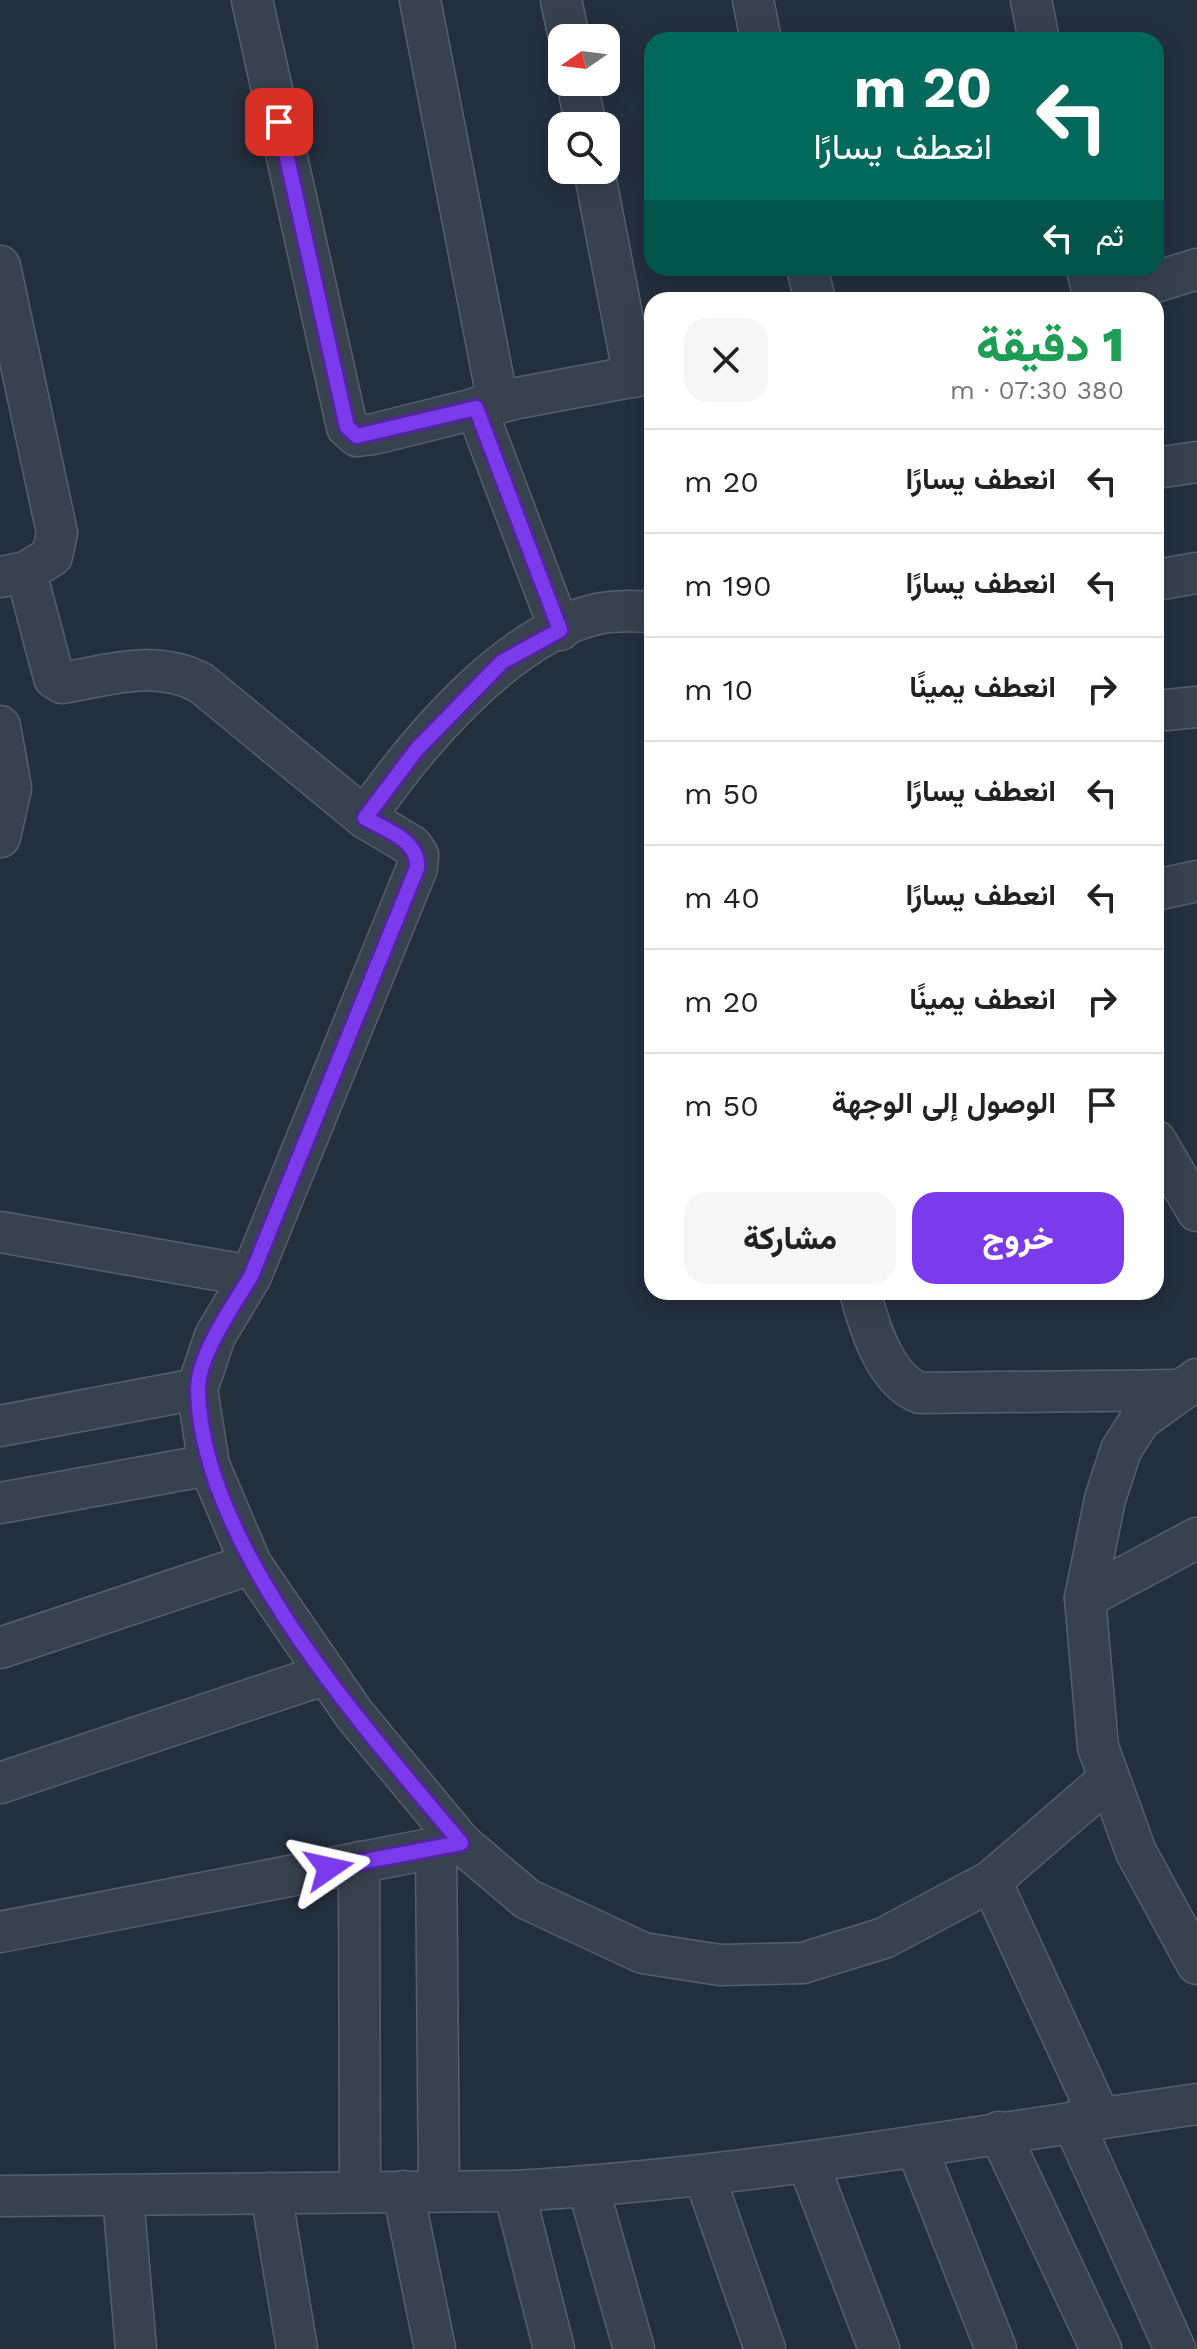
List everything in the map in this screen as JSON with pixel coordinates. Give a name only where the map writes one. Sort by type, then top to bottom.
[{"type":"street","points":[[252,0],[347,427],[357,436],[643,375],[597,184]]},
{"type":"street","points":[[420,0],[487,406],[560,630]]},
{"type":"street","points":[[561,0],[566,24]]},
{"type":"street","points":[[753,0],[759,32]]},
{"type":"street","points":[[1031,0],[1037,32]]},
{"type":"street","points":[[0,266],[57,533],[52,556],[13,575],[54,678],[62,683],[155,667],[180,672],[201,683],[365,818],[412,846],[418,855],[417,868],[251,1276],[215,1336],[197,1389],[209,1465],[251,1564],[449,1846],[527,1899],[643,1953],[720,1965],[803,1963],[884,1938],[991,1881],[1109,1779]]},
{"type":"street","points":[[1122,292],[1197,269]]},
{"type":"street","points":[[1164,467],[1197,462]]},
{"type":"street","points":[[1164,579],[1197,573]]},
{"type":"street","points":[[365,818],[417,749],[502,662],[596,614],[644,612]]},
{"type":"street","points":[[1164,710],[1197,707]]},
{"type":"street","points":[[0,726],[11,788],[0,837]]},
{"type":"street","points":[[1164,888],[1197,881]]},
{"type":"street","points":[[1164,1155],[1197,1211]]},
{"type":"street","points":[[0,1232],[251,1276]]},
{"type":"street","points":[[863,1300],[884,1355],[905,1388],[920,1393],[1189,1385]]},
{"type":"street","points":[[1189,1385],[1140,1420],[1121,1450],[1105,1499],[1085,1598],[1098,1747],[1136,1852],[1197,1964]]},
{"type":"street","points":[[0,1426],[197,1389]]},
{"type":"street","points":[[0,1503],[209,1465]]},
{"type":"street","points":[[1085,1598],[1197,1538]]},
{"type":"street","points":[[0,1648],[251,1564]]},
{"type":"street","points":[[0,1783],[326,1674]]},
{"type":"street","points":[[0,1932],[449,1846]]},
{"type":"street","points":[[435,2349],[421,2191],[449,1846]]},
{"type":"street","points":[[359,1862],[360,2191]]},
{"type":"street","points":[[991,1881],[1175,2349]]},
{"type":"street","points":[[0,2196],[514,2191],[588,2187],[808,2163],[1197,2104]]},
{"type":"street","points":[[999,2132],[1101,2349]]},
{"type":"street","points":[[916,2146],[996,2349]]},
{"type":"street","points":[[808,2163],[879,2349]]},
{"type":"street","points":[[704,2175],[765,2349]]},
{"type":"street","points":[[588,2187],[634,2349]]},
{"type":"street","points":[[514,2191],[554,2349]]},
{"type":"street","points":[[271,2193],[297,2349]]},
{"type":"street","points":[[123,2196],[136,2349]]},
{"type":"route","points":[[279,122],[347,427],[357,436],[374,434],[476,408],[560,630],[502,662],[436,727],[397,771],[365,818],[412,846],[418,855],[417,868],[251,1276],[215,1336],[197,1389],[209,1465],[251,1564],[354,1714],[461,1843],[329,1868]]}]
